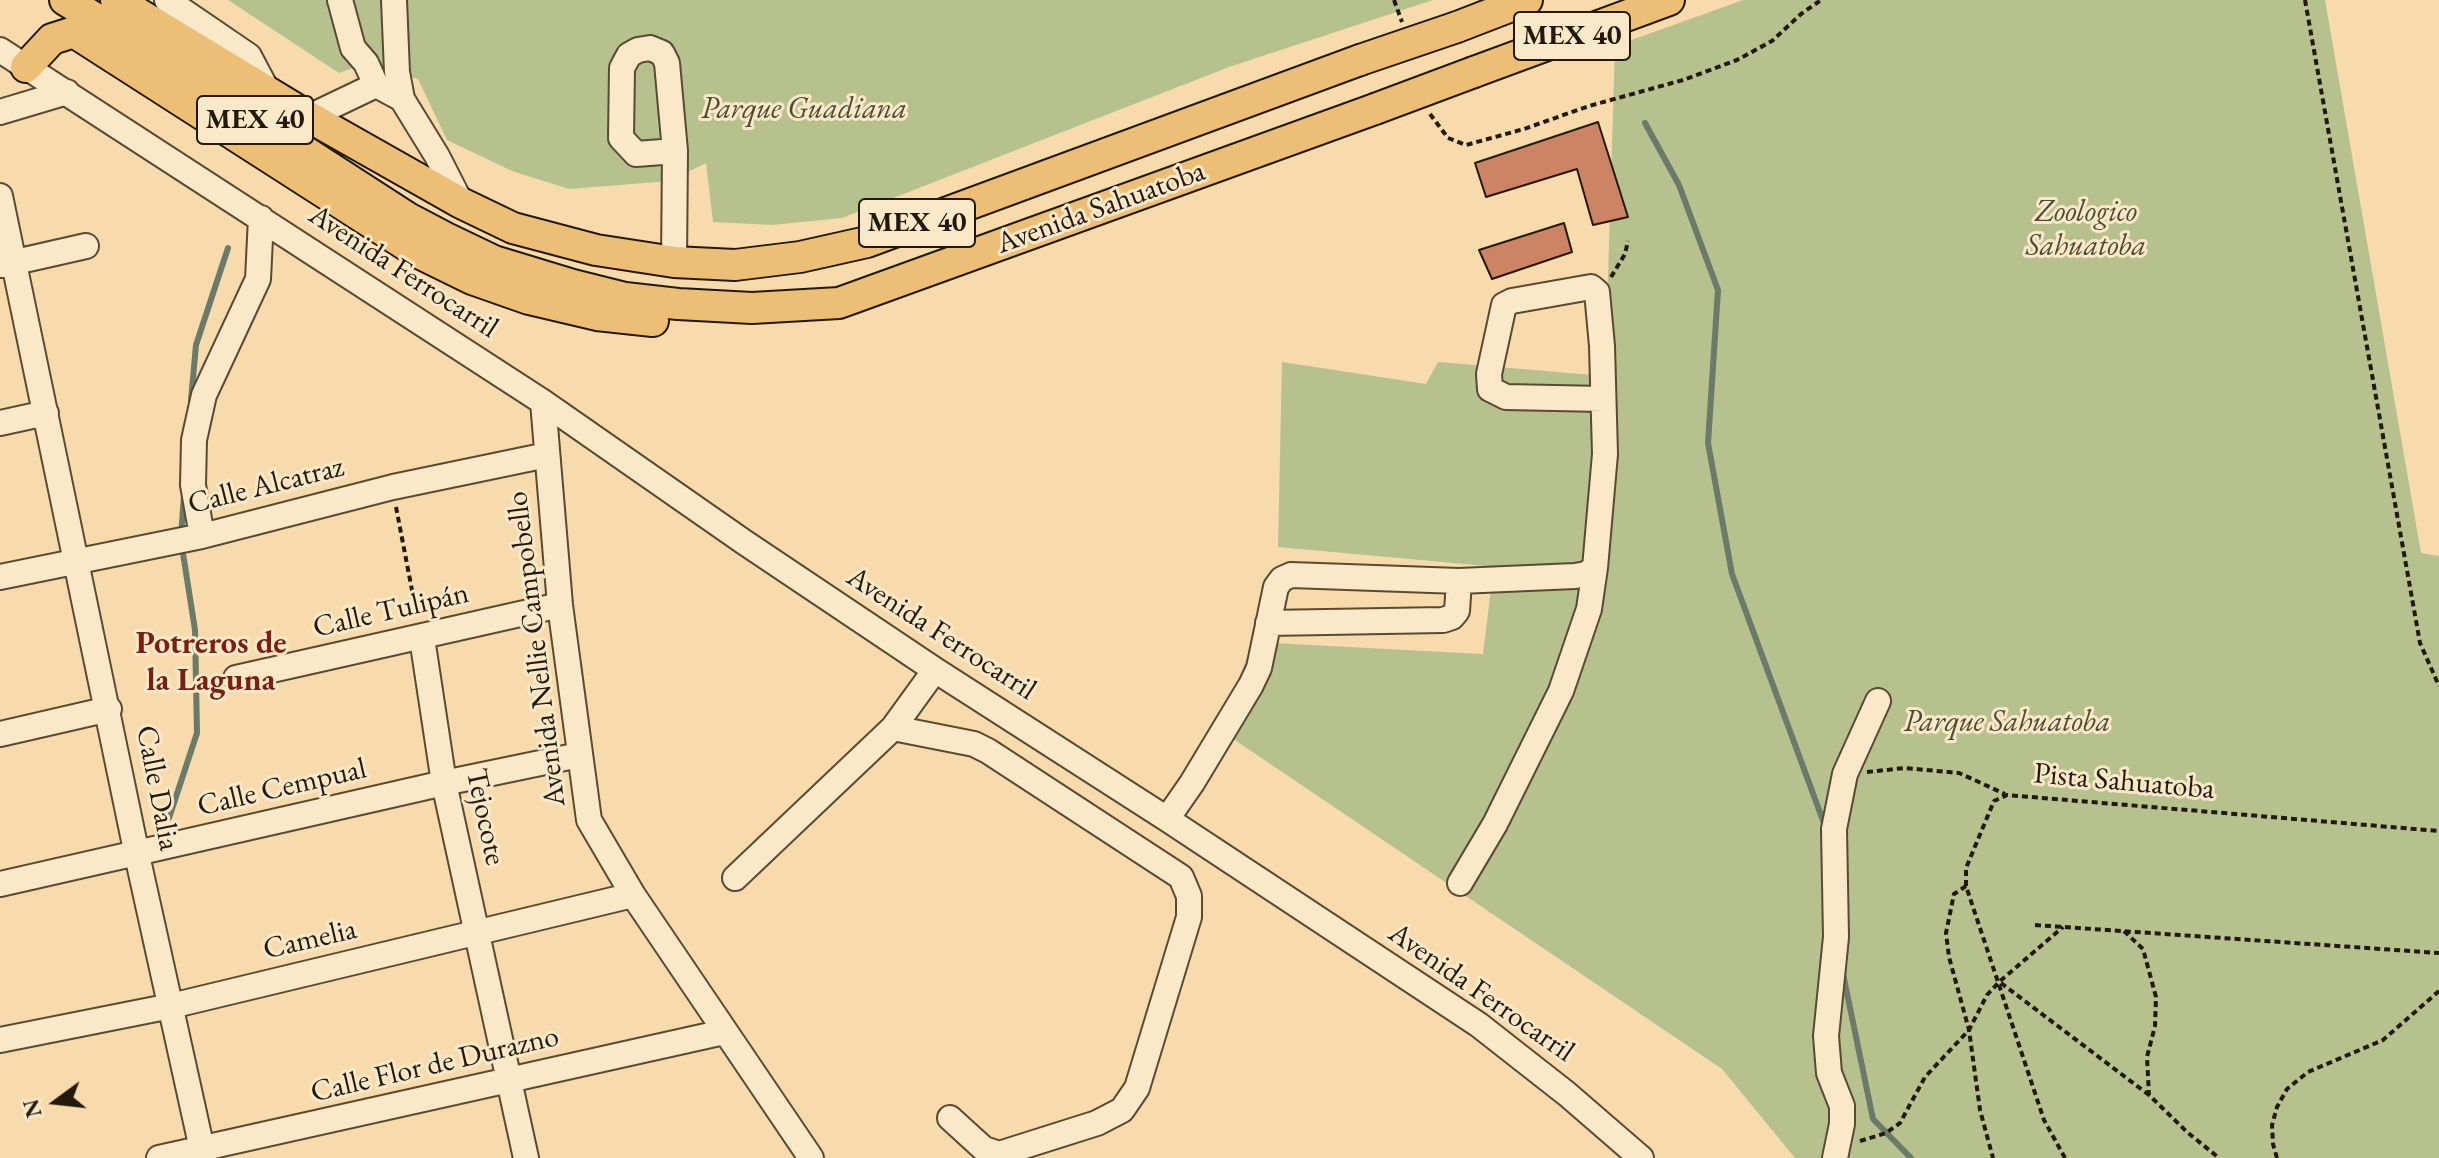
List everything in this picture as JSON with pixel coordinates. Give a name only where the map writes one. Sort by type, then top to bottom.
[{"type":"main road","name":"Avenida Sahuatoba","points":[[65,0],[408,218],[494,261],[625,298],[752,308],[839,303],[1669,0]]},
{"type":"main road","name":"Avenida Sahuatoba","points":[[116,0],[309,117],[461,203],[513,228],[596,250],[674,262],[735,265],[800,257],[867,242],[1527,0]]},
{"type":"main road","points":[[26,67],[52,39],[74,32],[417,252],[472,279],[529,299],[597,315],[683,323],[754,325],[795,322],[839,303]]},
{"type":"street","points":[[167,0],[249,56],[267,90]]},
{"type":"street","points":[[340,0],[353,48],[366,63],[376,85],[402,99]]},
{"type":"street","points":[[394,0],[397,72],[402,99],[461,203]]},
{"type":"street","points":[[0,50],[67,92]]},
{"type":"street","points":[[309,117],[376,85]]},
{"type":"street","points":[[0,112],[67,92]]},
{"type":"street","name":"Avenida Ferrocarril","points":[[67,92],[543,402],[935,670],[1479,1025],[1547,1077],[1641,1158]]},
{"type":"street","points":[[674,262],[675,151]]},
{"type":"street","name":"Calle Dalia","points":[[0,196],[8,263],[46,413],[137,855],[203,1154]]},
{"type":"street","points":[[202,536],[193,485],[194,440],[204,395],[258,279],[261,218]]},
{"type":"street","points":[[8,263],[86,246]]},
{"type":"street","points":[[1460,883],[1495,824],[1561,691],[1589,609],[1605,454],[1601,332],[1597,292],[1591,287],[1504,305],[1489,374],[1490,389],[1506,397],[1603,399]]},
{"type":"street","name":"Avenida Nellie Campobello","points":[[543,402],[560,605],[589,820],[633,895],[811,1158]]},
{"type":"street","points":[[0,423],[46,413]]},
{"type":"street","name":"Calle Alcatraz","points":[[0,577],[202,536],[393,487],[547,455]]},
{"type":"street","points":[[1167,819],[1251,685],[1259,668],[1276,587],[1282,579],[1291,575],[1459,581],[1575,576],[1595,568]]},
{"type":"street","points":[[1268,623],[1443,620],[1457,611],[1459,581]]},
{"type":"street","name":"Calle Tulipán","points":[[236,678],[560,605]]},
{"type":"street","name":"Tejocote","points":[[422,638],[444,783],[526,1158]]},
{"type":"street","points":[[735,878],[893,728],[935,670]]},
{"type":"street","points":[[1836,1155],[1842,1106],[1829,1073],[1826,1036],[1836,937],[1834,829],[1845,774],[1878,701]]},
{"type":"street","points":[[0,734],[109,709]]},
{"type":"street","points":[[893,728],[974,744],[988,751],[1181,877],[1189,896],[1189,917],[1137,1088],[1122,1110],[1097,1123],[999,1154],[984,1149],[950,1118]]},
{"type":"street","name":"Calle Cempual","points":[[0,884],[579,755]]},
{"type":"street","name":"Camelia","points":[[0,1040],[171,1006],[633,895]]},
{"type":"street","name":"Calle Flor de Durazno","points":[[159,1158],[203,1154],[724,1032]]},
{"type":"path","points":[[1394,0],[1403,26]]},
{"type":"path","points":[[1428,106],[1432,120],[1448,138],[1466,145],[1683,80],[1737,60],[1772,41],[1821,0]]},
{"type":"path","points":[[2305,0],[2420,643],[2439,686]]},
{"type":"path","points":[[393,487],[422,638]]},
{"type":"path","points":[[1845,774],[1905,768],[1959,773],[2007,795]]},
{"type":"path","name":"Pista Sahuatoba","points":[[1993,1158],[1980,1110],[1969,1030],[1949,957],[1946,933],[1954,894],[1966,886],[1966,868],[1994,801],[2007,795],[2439,831]]},
{"type":"path","points":[[1966,886],[2044,1120],[2065,1158]]},
{"type":"path","points":[[2035,925],[2439,953]]},
{"type":"path","points":[[1836,1155],[1865,1138],[1886,1133],[1900,1123],[1925,1077],[1969,1030],[1987,995],[2063,927]]},
{"type":"path","points":[[2124,931],[2143,949],[2156,997],[2155,1026],[2147,1057],[2149,1095]]},
{"type":"path","points":[[1999,982],[2149,1095],[2219,1158]]},
{"type":"path","points":[[2277,1158],[2272,1125],[2287,1089],[2308,1072],[2383,1040],[2439,991]]},
{"type":"green space","name":"Parque Guadiana","points":[[228,0],[1433,0],[1229,67],[842,218],[772,225],[713,222],[706,163],[669,181],[569,189],[512,171],[447,140],[418,79],[366,63],[339,73]]},
{"type":"green space","name":"Parque Sahuatoba","points":[[1743,0],[2325,0],[2421,553],[2439,556],[2439,1158],[1795,1158],[1722,1069],[1220,730],[1253,642],[1483,654],[1491,589],[1585,575],[1278,547],[1282,362],[1426,384],[1438,362],[1605,376],[1615,46]]},
{"type":"building","points":[[1598,122],[1628,217],[1593,225],[1577,169],[1486,197],[1475,163]]},
{"type":"building","points":[[1564,223],[1572,252],[1492,279],[1479,250]]},
{"type":"waterway","points":[[1645,123],[1679,185],[1718,290],[1708,443],[1732,574],[1825,826]]},
{"type":"waterway","points":[[191,400],[196,345],[228,248]]},
{"type":"waterway","points":[[181,536],[184,495]]},
{"type":"waterway","points":[[169,818],[197,733],[195,630],[182,547]]},
{"type":"waterway","points":[[1842,969],[1873,1119],[1911,1158]]},
{"type":"district","name":"Potreros de la Laguna","points":[[211,662]]},
{"type":"park label","name":"Zoologico Sahuatoba","points":[[2086,230]]}]
